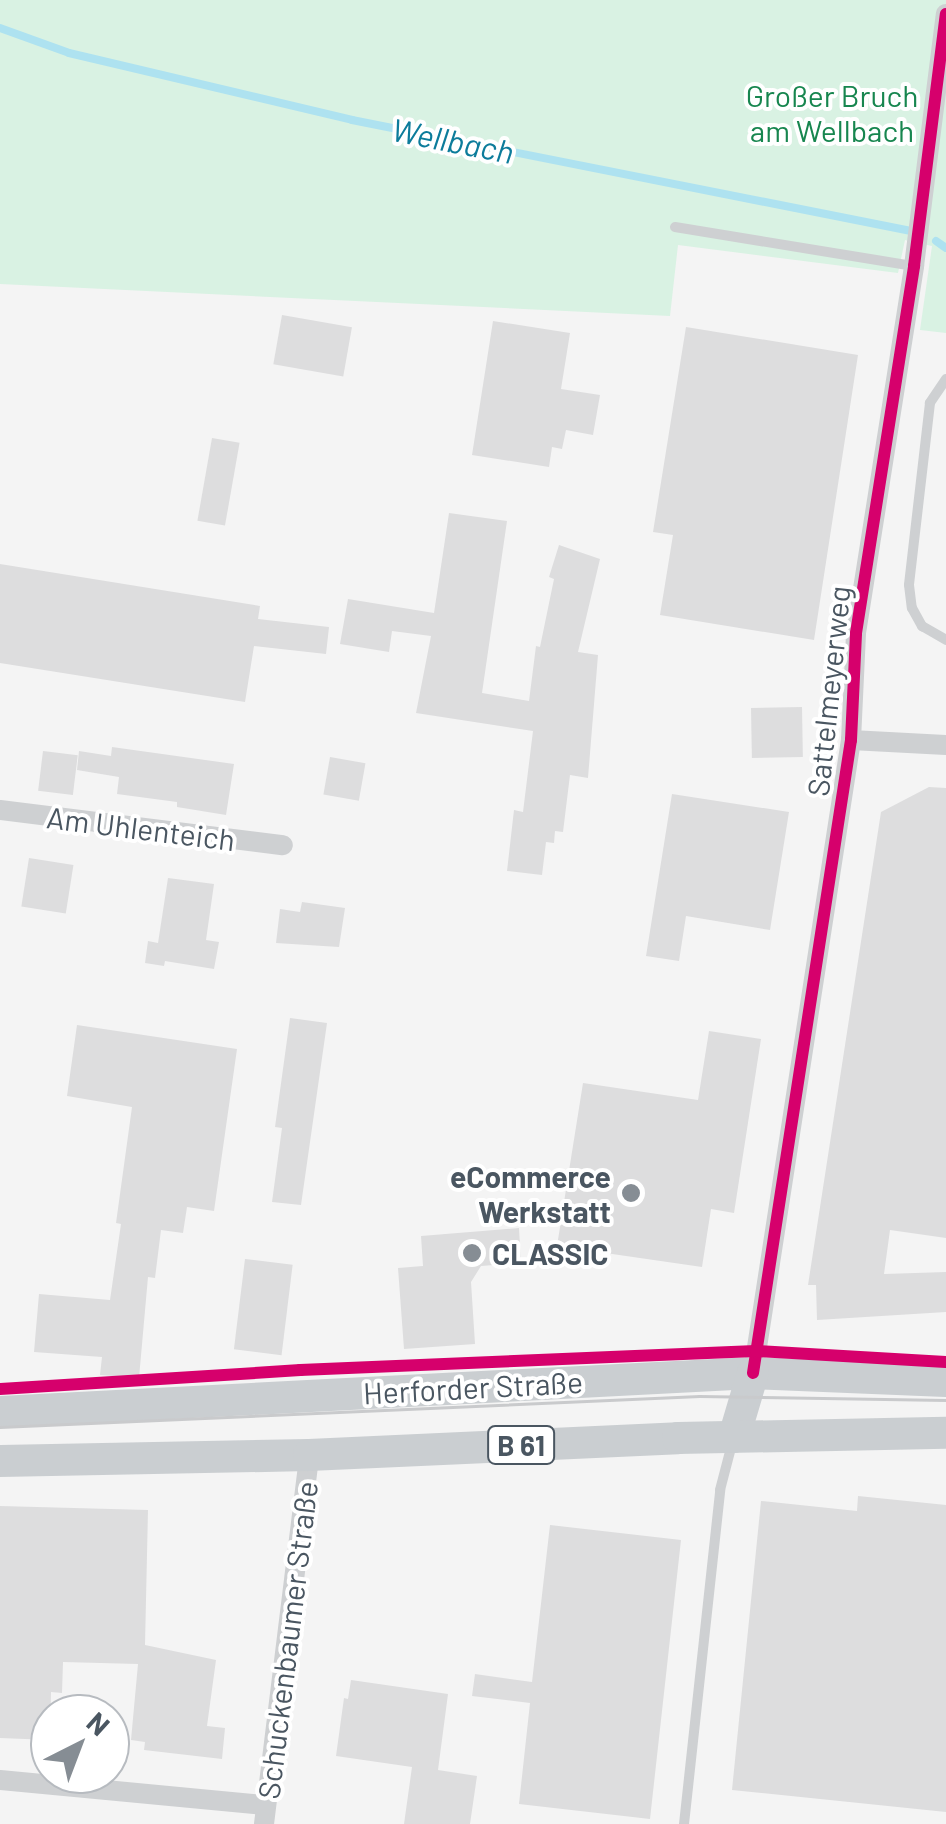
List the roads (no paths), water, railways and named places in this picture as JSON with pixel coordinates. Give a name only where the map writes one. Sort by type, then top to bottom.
[{"type":"main road","name":"Herforder Straße","points":[[0,1412],[753,1373],[946,1381]]},
{"type":"main road","points":[[734,1437],[753,1373]]},
{"type":"main road","name":"Herforder Straße","points":[[0,1460],[309,1455],[734,1437],[946,1433]]},
{"type":"street","name":"Sattelmeyerweg","points":[[753,1373],[851,740],[856,633],[914,266],[946,14]]},
{"type":"street","points":[[851,740],[946,745]]},
{"type":"street","name":"Am Uhlenteich","points":[[0,810],[282,845]]},
{"type":"street","name":"Schuckenbaumer Straße","points":[[265,1815],[309,1455]]},
{"type":"street","points":[[0,1780],[265,1815]]},
{"type":"lane","points":[[675,227],[914,266]]},
{"type":"lane","points":[[946,379],[930,403],[910,584],[912,608],[922,626],[946,640]]},
{"type":"lane","points":[[684,1824],[720,1490],[734,1437]]},
{"type":"waterway","name":"Wellbach","points":[[0,28],[69,53],[352,120],[911,231]]},
{"type":"waterway","name":"Wellbach","points":[[936,241],[946,248]]},
{"type":"tram line","points":[[0,1427],[699,1396],[946,1400]]},
{"type":"place","name":"eCommerce Werkstatt","points":[[631,1193]]},
{"type":"place","name":"CLASSIC","points":[[472,1253]]},
{"type":"park label","name":"Großer Bruch am Wellbach","points":[[832,112]]}]
